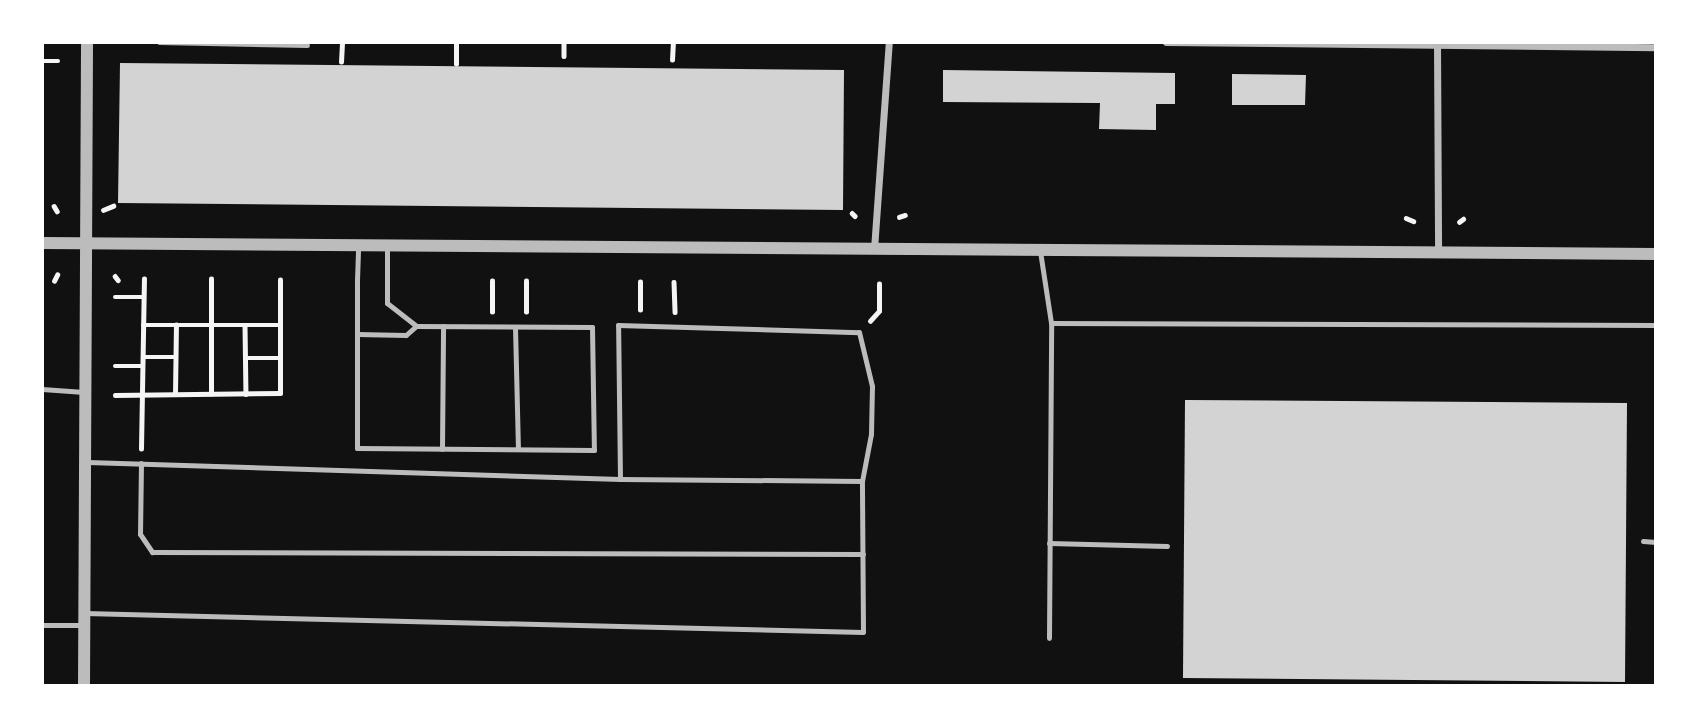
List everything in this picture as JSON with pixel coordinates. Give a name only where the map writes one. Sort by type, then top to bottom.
[{"type":"street","points":[[84,686],[82,619],[87,42]]},
{"type":"street","points":[[874,250],[889,42]]},
{"type":"street","points":[[1166,42],[1656,47]]},
{"type":"street","points":[[1438,45],[1438,255]]},
{"type":"street","points":[[42,243],[1438,255],[1656,254]]},
{"type":"lane","points":[[159,42],[307,45]]},
{"type":"lane","points":[[358,246],[357,447],[594,450],[592,327],[416,326],[387,303],[387,246]]},
{"type":"lane","points":[[1040,251],[1051,323],[1049,638]]},
{"type":"lane","points":[[1051,323],[1656,325]]},
{"type":"lane","points":[[42,625],[82,619],[863,632],[862,481],[871,433],[872,386],[859,332],[618,325],[620,479]]},
{"type":"lane","points":[[357,334],[406,335],[416,326]]},
{"type":"lane","points":[[442,449],[443,326]]},
{"type":"lane","points":[[515,327],[518,449]]},
{"type":"lane","points":[[42,389],[85,392]]},
{"type":"lane","points":[[84,462],[620,479],[862,481]]},
{"type":"lane","points":[[141,463],[140,534],[152,552],[863,554]]},
{"type":"lane","points":[[1643,541],[1656,541]]},
{"type":"lane","points":[[1049,543],[1167,546]]},
{"type":"path","points":[[341,62],[342,42]]},
{"type":"path","points":[[456,42],[456,64]]},
{"type":"path","points":[[564,42],[564,56]]},
{"type":"path","points":[[672,60],[673,42]]},
{"type":"path","points":[[42,61],[58,61]]},
{"type":"path","points":[[1406,218],[1413,221]]},
{"type":"path","points":[[54,281],[57,275]]},
{"type":"path","points":[[142,439],[144,279]]},
{"type":"path","points":[[211,279],[211,394]]},
{"type":"path","points":[[115,395],[280,393],[280,280]]},
{"type":"path","points":[[492,281],[492,310]]},
{"type":"path","points":[[526,281],[526,311]]},
{"type":"path","points":[[640,282],[640,312]]},
{"type":"path","points":[[674,282],[675,312]]},
{"type":"path","points":[[879,284],[879,312]]},
{"type":"path","points":[[115,297],[144,297]]},
{"type":"path","points":[[143,325],[280,325]]},
{"type":"path","points":[[175,394],[176,325]]},
{"type":"path","points":[[245,325],[246,394]]},
{"type":"path","points":[[143,357],[175,357]]},
{"type":"path","points":[[246,358],[280,358]]},
{"type":"path","points":[[115,366],[143,366]]},
{"type":"building","points":[[120,63],[844,70],[843,210],[118,203]]},
{"type":"building","points":[[943,70],[1175,73],[1175,104],[1156,104],[1156,130],[1099,129],[1100,103],[943,102]]},
{"type":"building","points":[[1232,74],[1306,75],[1305,105],[1232,105]]},
{"type":"building","points":[[1185,400],[1627,403],[1625,682],[1183,678]]}]
